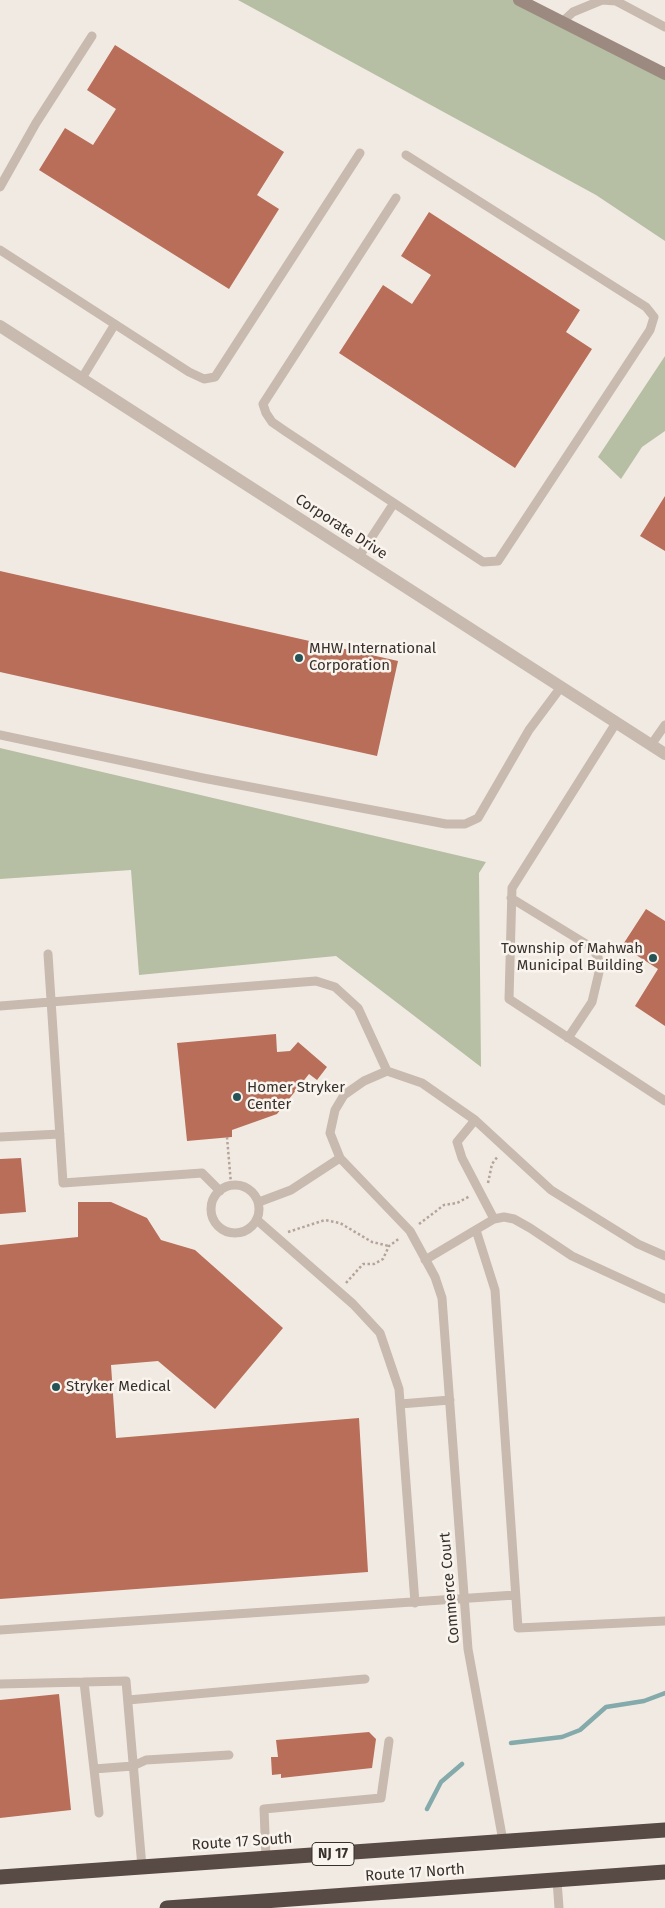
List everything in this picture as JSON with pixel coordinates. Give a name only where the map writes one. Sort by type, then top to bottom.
[{"type":"highway","name":"Route 17 South","points":[[0,1877],[665,1830]]},
{"type":"highway","name":"Route 17 North","points":[[167,1908],[244,1905],[665,1872]]},
{"type":"street","points":[[519,0],[665,74]]},
{"type":"street","name":"Corporate Drive","points":[[0,326],[665,754]]},
{"type":"lane","points":[[562,22],[573,12],[602,0],[616,1],[665,27]]},
{"type":"lane","points":[[0,187],[36,123],[92,36]]},
{"type":"lane","points":[[0,250],[189,372],[204,379],[215,377],[360,153]]},
{"type":"lane","points":[[396,198],[263,404],[272,422],[483,562],[498,561],[650,330],[654,317],[646,308],[406,154]]},
{"type":"lane","points":[[82,378],[115,324]]},
{"type":"lane","points":[[358,558],[394,502]]},
{"type":"lane","points":[[0,735],[203,778],[446,824],[465,824],[478,818],[529,730],[561,687]]},
{"type":"lane","points":[[616,723],[512,888],[509,999],[665,1101]]},
{"type":"lane","points":[[651,745],[665,725]]},
{"type":"lane","points":[[511,898],[592,947],[598,957],[600,968],[592,1002],[568,1038]]},
{"type":"lane","points":[[48,954],[63,1183],[202,1173],[220,1191]]},
{"type":"lane","points":[[0,1006],[316,981],[335,987],[358,1008],[387,1071]]},
{"type":"lane","points":[[258,1202],[291,1190],[340,1158],[330,1133],[335,1110],[344,1095],[364,1082],[387,1071],[422,1083],[475,1120],[550,1190],[638,1244],[665,1256]]},
{"type":"lane","points":[[475,1120],[457,1142],[494,1219]]},
{"type":"lane","points":[[0,1137],[60,1134]]},
{"type":"lane","name":"Commerce Court","points":[[340,1158],[410,1231],[426,1260],[442,1298],[446,1330],[463,1600],[468,1649],[503,1842]]},
{"type":"lane","points":[[231,1186],[246,1188],[254,1193],[260,1211],[257,1220],[251,1228],[234,1234],[224,1231],[217,1225],[211,1208],[220,1191],[231,1186]]},
{"type":"lane","points":[[426,1260],[494,1219],[504,1217],[514,1219],[572,1256],[665,1299]]},
{"type":"lane","points":[[257,1220],[338,1291],[380,1333],[396,1376],[400,1404],[415,1603]]},
{"type":"lane","points":[[476,1230],[495,1290],[518,1628],[665,1621]]},
{"type":"lane","points":[[400,1404],[450,1400]]},
{"type":"lane","points":[[0,1630],[516,1595]]},
{"type":"lane","points":[[128,1700],[365,1679]]},
{"type":"lane","points":[[0,1684],[126,1681],[142,1867]]},
{"type":"lane","points":[[84,1682],[99,1813]]},
{"type":"lane","points":[[266,1858],[264,1809],[381,1798],[389,1741]]},
{"type":"lane","points":[[94,1769],[133,1766],[146,1760],[229,1755]]},
{"type":"lane","points":[[557,1880],[560,1908]]},
{"type":"path","points":[[226,1137],[231,1186]]},
{"type":"path","points":[[338,1291],[363,1264],[374,1264],[383,1259],[389,1246],[444,1205],[457,1203],[480,1191],[491,1179],[492,1164],[505,1147]]},
{"type":"path","points":[[276,1238],[293,1230],[325,1220],[340,1223],[372,1242],[389,1246]]},
{"type":"green space","points":[[238,0],[515,0],[665,77],[665,241],[596,195]]},
{"type":"green space","points":[[665,356],[665,431],[642,447],[621,479],[598,457]]},
{"type":"green space","points":[[0,748],[486,862],[479,873],[481,1067],[336,956],[139,975],[131,870],[0,879]]},
{"type":"building","points":[[115,45],[284,152],[257,195],[279,209],[229,289],[39,170],[65,128],[93,145],[116,109],[87,90]]},
{"type":"building","points":[[429,212],[580,310],[566,332],[592,349],[515,468],[339,353],[383,285],[412,304],[431,275],[401,256]]},
{"type":"building","points":[[665,496],[665,551],[640,536]]},
{"type":"building","points":[[0,571],[398,661],[377,756],[0,672]]},
{"type":"building","name":"Township of Mahwah Municipal Building","points":[[646,909],[665,921],[665,1026],[635,1006],[658,969],[622,946]]},
{"type":"building","name":"Homer Stryker Center","points":[[276,1034],[277,1052],[290,1051],[298,1042],[327,1067],[317,1080],[309,1074],[277,1114],[232,1130],[232,1137],[187,1141],[177,1043]]},
{"type":"building","points":[[21,1158],[26,1212],[0,1214],[0,1159]]},
{"type":"building","name":"Stryker Medical","points":[[78,1202],[111,1202],[147,1218],[161,1240],[195,1250],[283,1328],[215,1409],[158,1361],[111,1365],[116,1438],[359,1418],[368,1572],[0,1599],[0,1245],[78,1237]]},
{"type":"building","points":[[59,1694],[71,1810],[0,1818],[0,1700]]},
{"type":"building","points":[[369,1732],[376,1739],[372,1768],[281,1778],[281,1774],[272,1775],[271,1757],[278,1757],[276,1740]]},
{"type":"waterway","points":[[511,1743],[562,1737],[580,1730],[606,1707],[644,1701],[665,1693]]},
{"type":"waterway","points":[[427,1809],[441,1782],[462,1764]]},
{"type":"place","name":"MHW International Corporation","points":[[299,658]]},
{"type":"place","name":"Township of Mahwah Municipal Building","points":[[653,958]]},
{"type":"place","name":"Homer Stryker Center","points":[[237,1097]]},
{"type":"place","name":"Stryker Medical","points":[[56,1387]]}]
